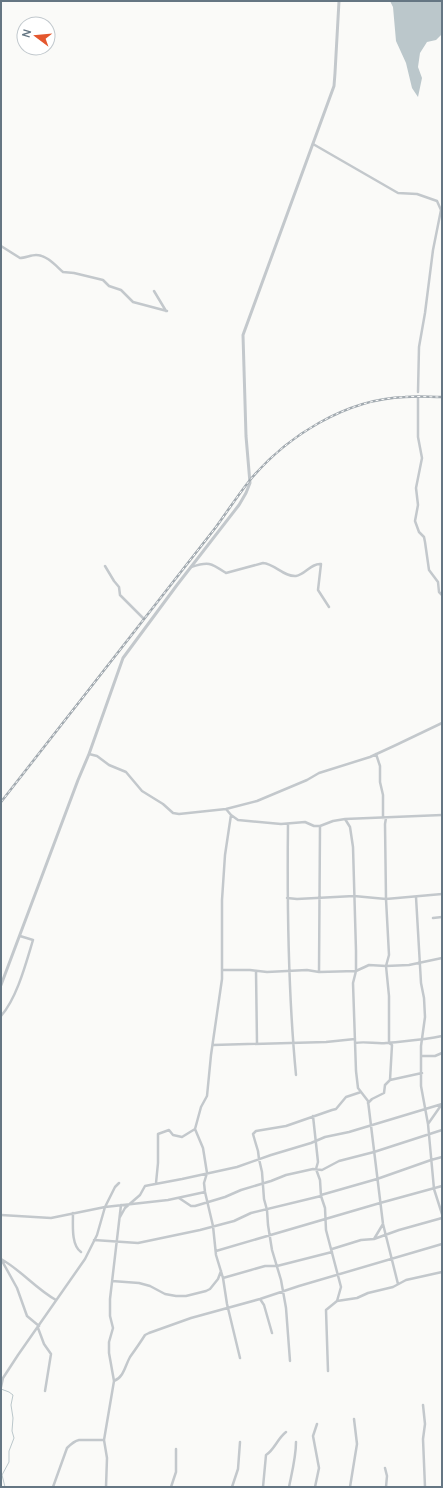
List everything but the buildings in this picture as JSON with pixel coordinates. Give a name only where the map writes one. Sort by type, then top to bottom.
[{"type":"street","points":[[1,985],[89,754],[123,658],[239,505],[250,483],[246,436],[243,335],[334,86],[339,1]]},
{"type":"street","points":[[313,144],[398,193],[417,194],[437,201],[439,205],[441,210],[433,250],[419,347],[418,392]]},
{"type":"street","points":[[1,246],[19,258],[36,255],[47,258],[64,273],[74,273],[103,280],[109,286],[121,290],[136,303],[167,311],[154,291]]},
{"type":"street","points":[[418,398],[418,437],[422,458],[416,488],[418,505],[416,521],[419,532],[424,537],[429,570],[438,582],[442,595]]},
{"type":"street","points":[[191,567],[206,563],[212,564],[226,573],[263,563],[269,564],[291,576],[298,576],[313,565],[321,564],[318,590],[329,607]]},
{"type":"street","points":[[105,566],[119,587],[120,595],[143,618]]},
{"type":"street","points":[[89,754],[97,756],[109,765],[126,772],[142,791],[174,813],[179,814],[226,809],[257,801],[323,772],[376,754],[442,722]]},
{"type":"street","points":[[376,754],[380,766],[380,782],[385,818],[386,899],[389,955],[386,966],[389,996],[390,1042],[392,1045],[390,1080]]},
{"type":"street","points":[[226,809],[238,820],[288,824],[306,822],[314,826],[320,826],[333,821],[345,819],[442,815]]},
{"type":"street","points":[[231,815],[227,839],[223,893],[222,979],[207,1096],[195,1129],[203,1148],[207,1174],[204,1183],[205,1192],[213,1226],[216,1251],[223,1278],[228,1308],[240,1358]]},
{"type":"street","points":[[345,819],[350,828],[353,842],[356,971],[353,983],[358,1088],[368,1103],[383,1224],[398,1284]]},
{"type":"street","points":[[288,824],[287,898],[293,1042],[296,1075]]},
{"type":"street","points":[[319,972],[320,826]]},
{"type":"street","points":[[287,898],[297,899],[354,896],[386,899],[442,894]]},
{"type":"street","points":[[416,897],[425,1017],[422,1040],[421,1086],[428,1124],[434,1189],[442,1214]]},
{"type":"street","points":[[433,918],[442,917]]},
{"type":"street","points":[[1,1016],[8,1007],[20,980],[33,940],[20,936]]},
{"type":"street","points":[[222,970],[267,972],[290,970],[312,970],[319,972],[356,971],[369,966],[409,965],[442,958]]},
{"type":"street","points":[[256,971],[257,1043]]},
{"type":"street","points":[[355,1044],[422,1040],[442,1036]]},
{"type":"street","points":[[213,1045],[355,1040]]},
{"type":"street","points":[[422,1056],[435,1056],[442,1053]]},
{"type":"street","points":[[368,1103],[372,1099],[384,1093],[385,1085],[390,1080],[422,1073]]},
{"type":"street","points":[[290,1361],[286,1308],[270,1235],[254,1132],[286,1126],[336,1108],[346,1097],[361,1092]]},
{"type":"street","points":[[120,1217],[125,1208],[140,1195],[145,1186],[156,1183],[182,1180],[237,1167],[326,1137],[371,1126],[442,1104]]},
{"type":"street","points":[[428,1124],[442,1104]]},
{"type":"street","points":[[313,1116],[318,1162],[316,1169],[320,1180],[321,1195],[327,1218],[326,1230],[341,1287],[337,1302]]},
{"type":"street","points":[[156,1183],[158,1134],[169,1130],[173,1134],[182,1137],[195,1129]]},
{"type":"street","points":[[179,1198],[191,1206],[208,1202],[286,1175],[316,1169],[322,1170],[339,1161],[374,1152],[442,1130]]},
{"type":"street","points":[[94,1240],[138,1243],[234,1221],[251,1213],[267,1210],[377,1179],[442,1157]]},
{"type":"street","points":[[1,1387],[3,1378],[79,1269],[94,1240],[105,1207],[115,1187],[119,1183]]},
{"type":"street","points":[[216,1251],[442,1186]]},
{"type":"street","points":[[1,1214],[51,1218],[105,1207],[179,1198],[205,1192]]},
{"type":"street","points":[[106,1487],[107,1458],[104,1440],[114,1381],[110,1366],[109,1342],[112,1328],[110,1316],[112,1281],[121,1205]]},
{"type":"street","points":[[73,1213],[75,1242],[77,1249],[82,1252]]},
{"type":"street","points":[[223,1278],[265,1266],[277,1266],[360,1240],[374,1239],[399,1230],[442,1218]]},
{"type":"street","points":[[374,1239],[383,1224]]},
{"type":"street","points":[[114,1381],[124,1372],[131,1356],[145,1335],[168,1326],[442,1244]]},
{"type":"street","points":[[1,1259],[16,1268],[56,1300]]},
{"type":"street","points":[[1,1259],[17,1288],[27,1316],[38,1327],[44,1344],[51,1354],[45,1391]]},
{"type":"street","points":[[112,1281],[139,1283],[170,1295],[186,1296],[206,1291],[218,1279],[221,1271]]},
{"type":"street","points":[[328,1371],[326,1310],[337,1302],[357,1298],[406,1280],[442,1272]]},
{"type":"street","points":[[260,1299],[264,1305],[272,1333]]},
{"type":"street","points":[[423,1405],[425,1424],[423,1439],[425,1487]]},
{"type":"street","points":[[350,1487],[357,1444],[354,1419]]},
{"type":"street","points":[[315,1487],[319,1468],[313,1436],[317,1424]]},
{"type":"street","points":[[263,1487],[266,1455],[272,1451],[277,1442],[286,1432]]},
{"type":"street","points":[[53,1487],[67,1448],[71,1444],[79,1440],[104,1440]]},
{"type":"street","points":[[232,1487],[238,1469],[240,1442]]},
{"type":"street","points":[[289,1487],[295,1457],[296,1442]]},
{"type":"street","points":[[171,1487],[176,1472],[176,1449]]},
{"type":"street","points":[[385,1468],[387,1476],[386,1487]]},
{"type":"shaded area","points":[[390,1],[442,1],[442,34],[436,40],[427,42],[420,53],[418,67],[422,78],[418,97],[412,88],[406,63],[396,41],[393,7]]},
{"type":"waterway","points":[[1,1389],[13,1395],[11,1405],[13,1418],[12,1431],[14,1438],[9,1451],[9,1462],[2,1475],[5,1487]]},
{"type":"railway","points":[[1,802],[216,527],[250,480],[265,464],[300,435],[319,423],[361,405],[383,399],[442,397]]}]
